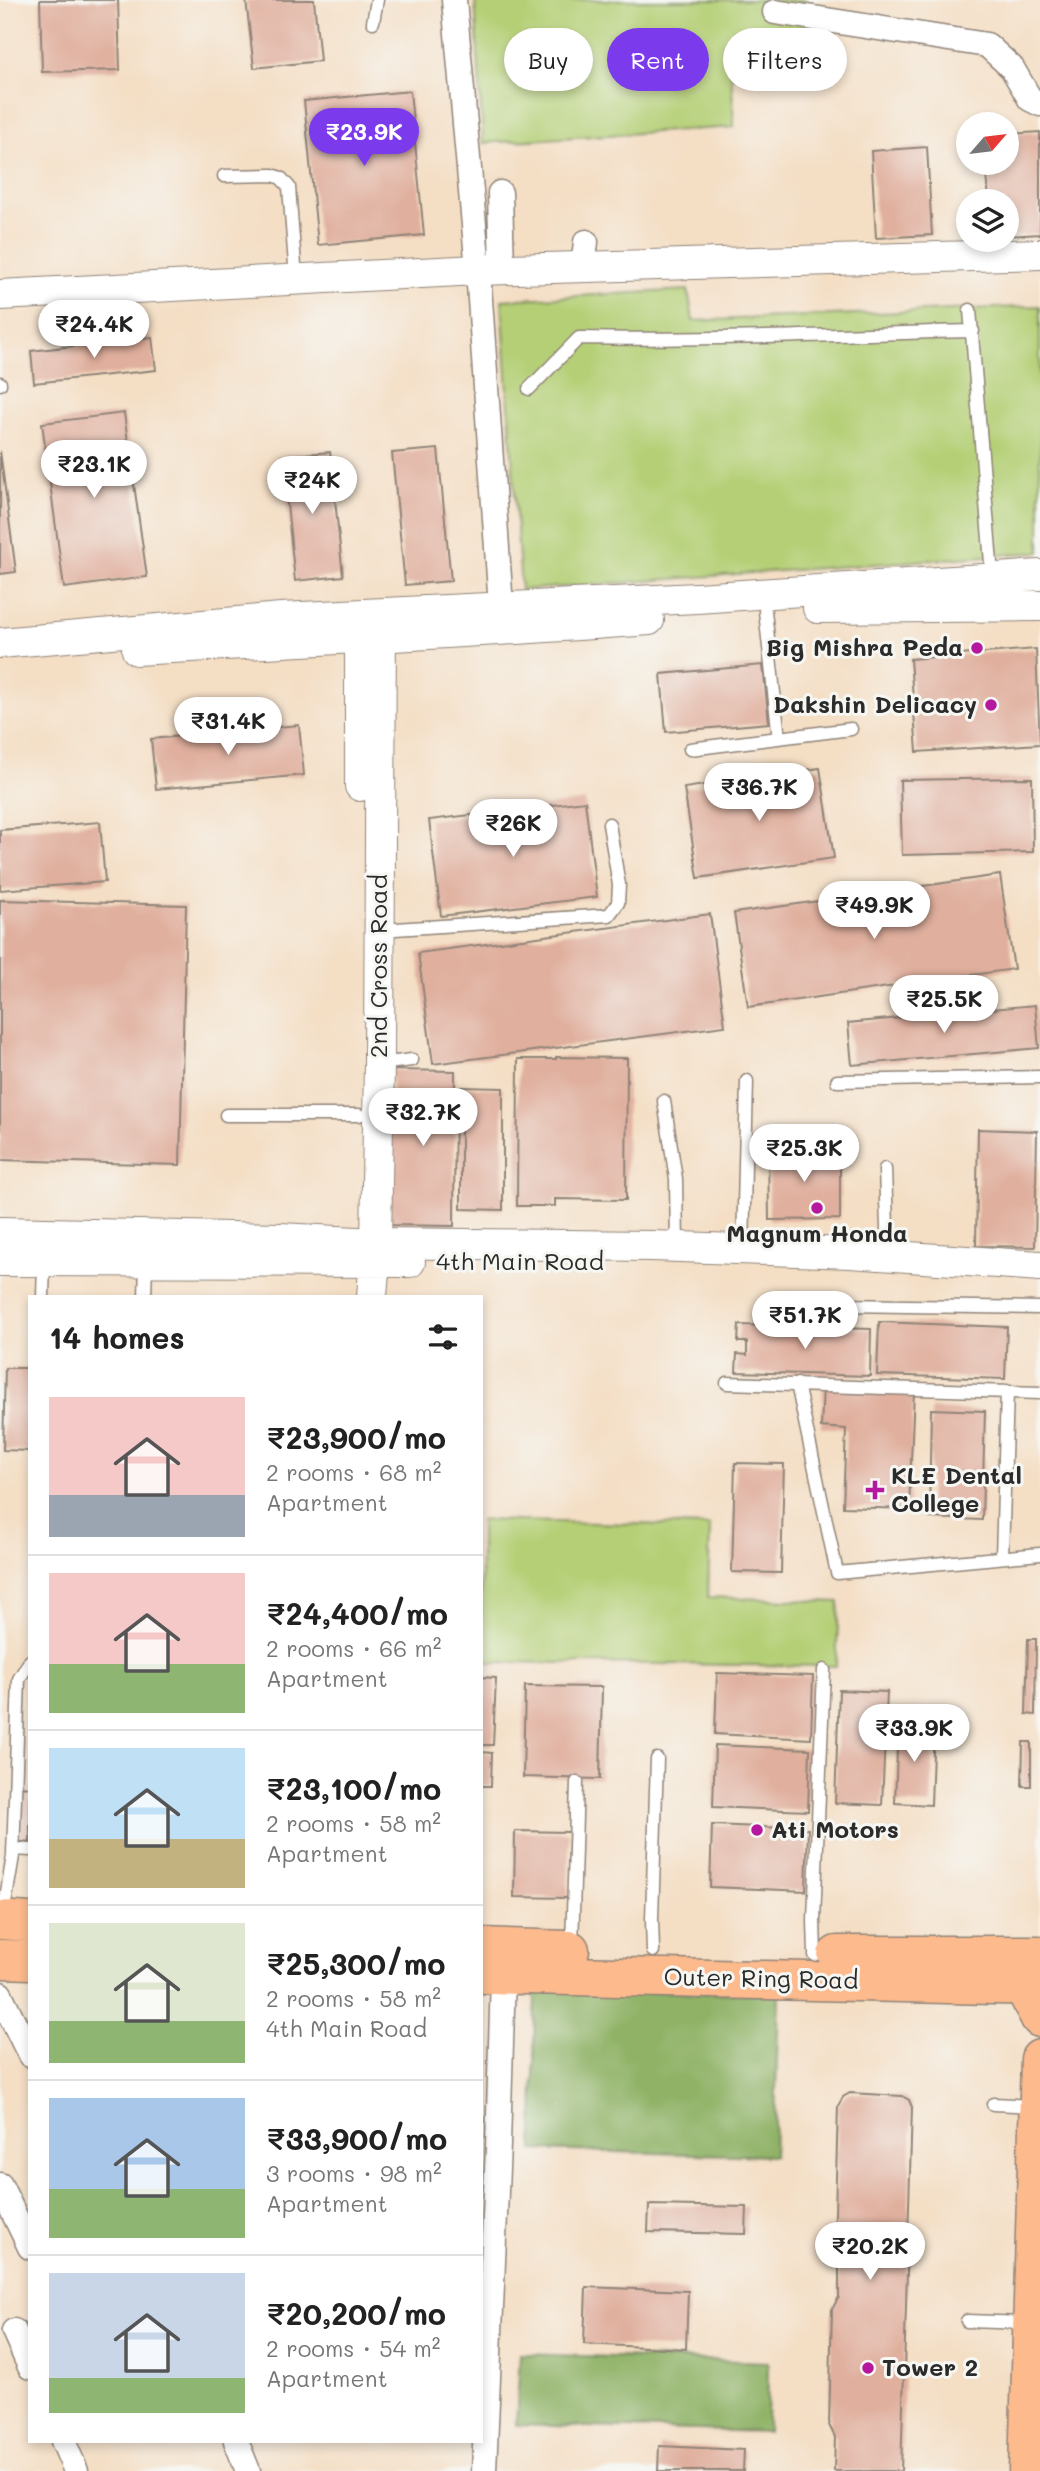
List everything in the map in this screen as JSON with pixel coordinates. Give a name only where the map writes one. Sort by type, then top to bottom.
[{"type":"highway","name":"Outer Ring Road","points":[[488,1965],[572,1950],[815,1955],[1036,1986]]},
{"type":"highway","points":[[0,1959],[28,1960]]},
{"type":"highway","name":"Outer Ring Road","points":[[488,1965],[1036,1986]]},
{"type":"highway","points":[[1028,2471],[1040,2059]]},
{"type":"street","points":[[454,0],[490,270],[501,607]]},
{"type":"street","points":[[775,12],[987,45],[1012,68],[1030,99],[1040,104]]},
{"type":"street","points":[[490,270],[500,193]]},
{"type":"street","points":[[0,295],[490,270],[584,254],[1040,254]]},
{"type":"street","points":[[0,659],[370,625],[501,607],[697,598],[1040,575]]},
{"type":"street","points":[[0,643],[281,618],[502,631],[796,609],[1040,606]]},
{"type":"street","points":[[370,625],[359,1115],[365,1252],[677,1247],[1040,1266]]},
{"type":"street","name":"2nd Cross Road","points":[[354,1295],[365,1252],[379,1064],[379,930],[370,625]]},
{"type":"street","name":"4th Main Road","points":[[0,1232],[517,1260],[743,1264],[1040,1283]]},
{"type":"street","name":"2nd Cross Road","points":[[365,1252],[372,1295]]},
{"type":"street","name":"4th Main Road","points":[[0,1261],[146,1262],[365,1252]]},
{"type":"street","points":[[484,2417],[490,2148],[488,1965]]},
{"type":"street","points":[[0,1994],[28,2051]]},
{"type":"street","points":[[0,2185],[28,2243]]},
{"type":"street","points":[[15,2331],[28,2362]]},
{"type":"street","points":[[64,2443],[76,2471]]},
{"type":"street","points":[[237,2443],[248,2471]]},
{"type":"street","points":[[477,2469],[480,2443]]},
{"type":"lane","points":[[373,22],[377,0]]},
{"type":"lane","points":[[224,176],[273,175],[281,178],[289,187],[296,280]]},
{"type":"lane","points":[[970,310],[991,563],[989,578]]},
{"type":"lane","points":[[529,389],[579,338],[674,340],[973,331]]},
{"type":"lane","points":[[765,611],[779,738]]},
{"type":"lane","points":[[690,749],[851,729]]},
{"type":"lane","points":[[379,930],[609,915],[618,902],[619,885],[609,824]]},
{"type":"lane","points":[[379,1064],[412,1060]]},
{"type":"lane","points":[[837,1081],[1040,1077]]},
{"type":"lane","points":[[743,1249],[747,1081]]},
{"type":"lane","points":[[664,1101],[676,1179],[677,1247]]},
{"type":"lane","points":[[226,1115],[359,1115]]},
{"type":"lane","points":[[885,1169],[888,1256]]},
{"type":"lane","points":[[43,1295],[44,1262]]},
{"type":"lane","points":[[145,1295],[146,1262]]},
{"type":"lane","points":[[772,1304],[1040,1308]]},
{"type":"lane","points":[[727,1383],[1040,1393]]},
{"type":"lane","points":[[797,1384],[837,1573],[1040,1554]]},
{"type":"lane","points":[[1002,1557],[1007,1391]]},
{"type":"lane","points":[[11,1921],[19,1679],[28,1664]]},
{"type":"lane","points":[[815,1955],[814,1920],[824,1670]]},
{"type":"lane","points":[[653,1951],[657,1759]]},
{"type":"lane","points":[[572,1950],[577,1782]]},
{"type":"lane","points":[[13,1849],[28,1850]]},
{"type":"lane","points":[[993,2104],[1039,2107]]},
{"type":"lane","points":[[967,2320],[1032,2323]]},
{"type":"green space","points":[[475,0],[805,0],[809,28],[723,28],[723,91],[732,91],[734,127],[483,143]]},
{"type":"green space","points":[[688,290],[693,321],[1040,306],[1040,552],[521,590],[502,300]]},
{"type":"green space","points":[[483,1520],[710,1526],[708,1597],[839,1602],[836,1666],[483,1662]]},
{"type":"green space","points":[[535,1988],[779,1995],[774,2156],[533,2150]]},
{"type":"green space","points":[[520,2354],[768,2362],[767,2432],[516,2425]]},
{"type":"building","points":[[40,0],[118,0],[120,70],[42,72]]},
{"type":"building","points":[[246,0],[314,0],[320,61],[254,68]]},
{"type":"building","points":[[410,91],[424,235],[318,245],[304,101]]},
{"type":"building","points":[[1040,132],[1040,234],[1019,235],[1019,189],[988,189],[987,175],[1019,175],[1019,133]]},
{"type":"building","points":[[927,147],[932,235],[876,238],[871,151]]},
{"type":"building","points":[[152,337],[156,370],[34,383],[31,351]]},
{"type":"building","points":[[124,413],[147,577],[64,588],[42,423]]},
{"type":"building","points":[[438,449],[451,581],[405,585],[392,453]]},
{"type":"building","points":[[0,451],[16,572],[0,574]]},
{"type":"building","points":[[330,452],[343,576],[295,581],[282,456]]},
{"type":"building","points":[[1036,649],[1040,744],[917,752],[910,659]]},
{"type":"building","points":[[763,665],[769,723],[666,732],[661,674]]},
{"type":"building","points":[[299,725],[304,775],[156,789],[151,739]]},
{"type":"building","points":[[820,768],[834,858],[698,878],[684,788]]},
{"type":"building","points":[[1032,778],[1033,852],[902,855],[900,780]]},
{"type":"building","points":[[585,801],[597,897],[441,916],[429,820]]},
{"type":"building","points":[[100,822],[105,882],[0,890],[0,830]]},
{"type":"building","points":[[1000,875],[1014,969],[748,1007],[734,913]]},
{"type":"building","points":[[0,900],[186,905],[180,1165],[0,1160]]},
{"type":"building","points":[[710,914],[725,1026],[433,1064],[418,953]]},
{"type":"building","points":[[1035,1005],[1039,1048],[852,1065],[848,1023]]},
{"type":"building","points":[[627,1058],[626,1200],[555,1199],[555,1206],[517,1206],[518,1059]]},
{"type":"building","points":[[392,1070],[455,1071],[454,1226],[390,1225]]},
{"type":"building","points":[[461,1087],[503,1088],[503,1210],[461,1209]]},
{"type":"building","points":[[978,1129],[1037,1131],[1035,1247],[976,1246]]},
{"type":"building","points":[[768,1148],[840,1148],[840,1219],[769,1220]]},
{"type":"building","points":[[879,1322],[1007,1327],[1005,1379],[877,1375]]},
{"type":"building","points":[[739,1325],[871,1329],[870,1376],[736,1372],[737,1354],[747,1355],[747,1342],[738,1342]]},
{"type":"building","points":[[5,1368],[28,1368],[28,1451],[3,1450]]},
{"type":"building","points":[[823,1387],[914,1391],[909,1509],[843,1507],[846,1429],[821,1427]]},
{"type":"building","points":[[931,1409],[985,1411],[982,1520],[929,1518]]},
{"type":"building","points":[[735,1463],[784,1464],[781,1573],[732,1572]]},
{"type":"building","points":[[1028,1639],[1036,1639],[1035,1715],[1026,1714]]},
{"type":"building","points":[[717,1673],[813,1676],[811,1739],[715,1734]]},
{"type":"building","points":[[483,1677],[496,1678],[493,1745],[483,1745]]},
{"type":"building","points":[[525,1686],[602,1687],[600,1779],[523,1777]]},
{"type":"building","points":[[839,1690],[887,1692],[882,1805],[835,1803]]},
{"type":"building","points":[[898,1723],[934,1725],[931,1805],[895,1803]]},
{"type":"building","points":[[1023,1742],[1031,1742],[1031,1786],[1022,1786]]},
{"type":"building","points":[[715,1745],[810,1749],[808,1811],[713,1807]]},
{"type":"building","points":[[483,1752],[492,1753],[491,1786],[483,1786]]},
{"type":"building","points":[[18,1786],[28,1787],[28,1842],[17,1842]]},
{"type":"building","points":[[712,1825],[808,1829],[806,1891],[710,1887]]},
{"type":"building","points":[[515,1831],[569,1832],[568,1898],[514,1897]]},
{"type":"building","points":[[850,2093],[902,2096],[909,2100],[912,2107],[901,2471],[834,2471],[835,2437],[829,2425],[832,2309],[839,2297],[839,2263],[834,2251],[838,2106],[843,2097]]},
{"type":"building","points":[[649,2205],[747,2207],[746,2234],[648,2232]]},
{"type":"building","points":[[586,2287],[688,2291],[686,2349],[584,2344]]},
{"type":"building","points":[[659,2446],[744,2450],[743,2471],[658,2471]]},
{"type":"place","name":"Big Mishra Peda","points":[[977,648]]},
{"type":"place","name":"Dakshin Delicacy","points":[[991,705]]},
{"type":"place","name":"Magnum Honda","points":[[817,1208]]},
{"type":"place","name":"KLE Dental College","points":[[875,1490]]},
{"type":"place","name":"Ati Motors","points":[[757,1830]]},
{"type":"place","name":"Tower 2","points":[[868,2368]]}]
